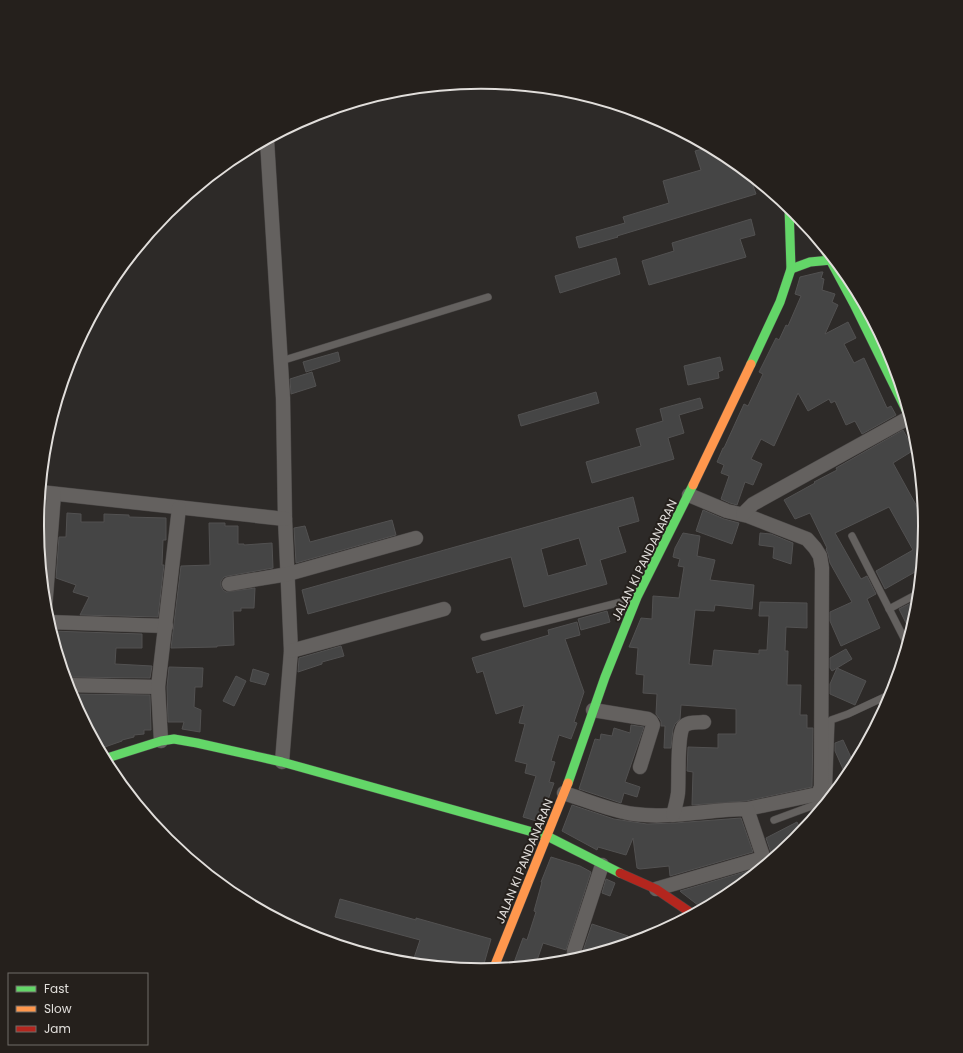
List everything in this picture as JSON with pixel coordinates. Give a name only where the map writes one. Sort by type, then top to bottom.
[{"type":"main road","name":"JALAN KI PANDANARAN","points":[[496,964],[564,792],[593,710],[637,597],[661,553],[780,302],[791,269],[789,215]]},
{"type":"main road","points":[[791,269],[811,261],[822,259],[829,260]]},
{"type":"main road","points":[[836,270],[899,396]]},
{"type":"main road","points":[[110,757],[161,741],[174,739],[282,762],[547,836],[602,865],[656,889],[689,911]]},
{"type":"street","points":[[267,146],[283,398],[286,519],[292,651],[282,762]]},
{"type":"street","points":[[743,514],[753,504],[906,422]]},
{"type":"street","points":[[46,562],[47,493],[286,519]]},
{"type":"street","points":[[564,792],[633,814],[650,816],[747,809],[818,794],[821,787],[822,568],[820,556],[816,548],[806,539],[743,514],[727,511],[689,495]]},
{"type":"street","points":[[161,741],[158,687],[179,508]]},
{"type":"street","points":[[229,584],[288,574],[416,538]]},
{"type":"street","points":[[292,651],[444,609]]},
{"type":"street","points":[[55,622],[166,626]]},
{"type":"street","points":[[74,685],[158,687]]},
{"type":"street","points":[[593,710],[648,719],[651,721],[652,725],[640,767]]},
{"type":"street","points":[[673,815],[678,794],[679,752],[682,733],[684,727],[688,724],[704,722]]},
{"type":"street","points":[[747,809],[764,861]]},
{"type":"street","points":[[656,889],[761,863]]},
{"type":"street","points":[[574,951],[602,865]]},
{"type":"lane","points":[[281,361],[488,297]]},
{"type":"lane","points":[[852,536],[904,639]]},
{"type":"lane","points":[[889,609],[913,596]]},
{"type":"lane","points":[[484,637],[637,597]]},
{"type":"lane","points":[[828,794],[831,720],[848,714],[885,697]]},
{"type":"lane","points":[[774,820],[821,803]]},
{"type":"building","points":[[702,149],[748,179],[752,182],[756,194],[579,248],[576,237],[625,223],[623,217],[669,203],[663,181],[701,170],[695,151]]},
{"type":"building","points":[[751,219],[755,235],[740,239],[746,257],[649,285],[642,261],[674,251],[672,243]]},
{"type":"building","points":[[616,258],[620,274],[560,293],[555,276]]},
{"type":"building","points":[[823,272],[821,278],[824,279],[822,290],[835,294],[832,302],[838,305],[825,334],[848,322],[856,338],[844,344],[854,363],[864,358],[887,408],[891,406],[896,415],[862,434],[855,421],[846,425],[835,401],[831,403],[829,399],[808,411],[798,393],[774,446],[761,439],[751,459],[762,464],[753,485],[745,482],[737,505],[730,503],[721,499],[729,476],[721,473],[724,465],[717,462],[744,404],[748,406],[763,374],[759,372],[776,338],[779,340],[786,325],[788,326],[801,296],[795,294],[800,277]]},
{"type":"building","points":[[338,352],[340,361],[306,372],[303,362]]},
{"type":"building","points":[[720,357],[723,370],[718,372],[719,378],[688,385],[684,366]]},
{"type":"building","points":[[312,372],[316,386],[291,394],[290,379]]},
{"type":"building","points":[[596,392],[599,403],[521,426],[518,415]]},
{"type":"building","points":[[700,398],[703,408],[679,415],[684,433],[668,438],[674,459],[592,483],[586,462],[641,446],[636,429],[663,421],[660,409]]},
{"type":"building","points":[[903,430],[912,446],[912,451],[893,463],[918,509],[919,526],[916,571],[885,589],[876,571],[913,550],[889,507],[835,533],[861,579],[867,576],[876,594],[867,599],[880,628],[841,646],[830,621],[830,612],[852,602],[830,563],[827,548],[810,513],[795,519],[784,500],[837,470],[836,468]]},
{"type":"building","points":[[633,497],[639,521],[618,527],[626,552],[600,560],[607,584],[524,607],[511,557],[308,614],[302,590]],"holes":[[[579,538],[587,565],[548,576],[541,549]]]},
{"type":"building","points":[[703,510],[724,519],[739,523],[732,544],[696,531]]},
{"type":"building","points":[[67,513],[81,514],[81,522],[104,522],[104,514],[129,515],[129,517],[166,518],[166,540],[163,540],[162,565],[164,565],[158,617],[80,615],[89,597],[73,592],[76,585],[56,578],[59,537],[66,537]]},
{"type":"building","points":[[392,520],[396,535],[296,563],[294,528],[305,526],[310,542]]},
{"type":"building","points":[[209,523],[225,523],[225,526],[238,526],[238,544],[272,543],[273,568],[224,577],[221,581],[221,586],[226,592],[255,588],[254,608],[241,608],[241,611],[233,611],[234,645],[171,648],[181,566],[210,565]]},
{"type":"building","points":[[683,533],[700,536],[697,556],[715,560],[710,580],[754,585],[752,609],[715,605],[714,611],[695,610],[689,664],[712,666],[714,650],[759,654],[759,650],[767,650],[769,616],[759,616],[760,602],[807,603],[807,628],[786,627],[785,651],[788,651],[787,685],[801,685],[800,715],[807,715],[807,728],[813,728],[812,787],[746,801],[692,805],[693,772],[687,771],[688,747],[718,748],[718,734],[736,734],[736,709],[681,705],[680,719],[675,724],[673,729],[671,748],[664,748],[665,726],[661,726],[661,721],[656,714],[657,694],[643,693],[644,675],[636,674],[638,648],[629,647],[641,618],[652,619],[653,596],[679,598],[684,567],[678,566],[680,559],[673,557],[675,548]]},
{"type":"building","points":[[760,533],[771,534],[793,543],[791,564],[773,558],[774,547],[759,545]]},
{"type":"building","points":[[912,602],[908,626],[899,609]]},
{"type":"building","points":[[607,611],[610,622],[581,630],[578,619]]},
{"type":"building","points":[[577,622],[580,635],[565,639],[584,692],[574,722],[577,723],[571,739],[559,735],[551,761],[555,762],[549,782],[554,783],[540,822],[523,817],[536,776],[525,773],[527,764],[515,761],[525,724],[519,723],[524,705],[496,714],[483,671],[477,673],[472,658],[549,635],[548,630]]},
{"type":"building","points":[[57,631],[142,634],[142,648],[116,648],[115,664],[152,666],[150,678],[71,677]]},
{"type":"building","points":[[341,646],[344,656],[322,662],[322,664],[298,672],[299,658]]},
{"type":"building","points":[[846,649],[852,659],[832,671],[830,668],[830,658]]},
{"type":"building","points":[[169,667],[203,668],[202,687],[195,687],[194,707],[201,710],[200,732],[182,729],[184,722],[168,722],[167,687]]},
{"type":"building","points":[[837,668],[866,681],[855,705],[830,694],[830,684]]},
{"type":"building","points":[[253,669],[269,674],[265,685],[250,681]]},
{"type":"building","points":[[236,676],[246,681],[234,706],[223,701]]},
{"type":"building","points":[[77,694],[150,695],[151,730],[144,730],[144,734],[134,735],[134,737],[104,747]]},
{"type":"building","points":[[631,725],[644,727],[625,782],[640,787],[637,797],[624,793],[621,803],[579,789],[595,739],[600,740],[601,734],[612,736],[614,728],[630,733]]},
{"type":"building","points":[[843,740],[852,759],[844,771],[835,751],[835,743]]},
{"type":"building","points":[[572,805],[614,819],[647,824],[741,818],[753,852],[670,876],[669,866],[640,869],[637,868],[633,838],[626,855],[598,847],[597,850],[562,831]]},
{"type":"building","points":[[797,822],[799,827],[771,854],[766,838]]},
{"type":"building","points":[[551,857],[580,866],[591,872],[566,950],[543,943],[537,960],[514,963],[523,938],[527,940],[536,912],[534,911],[541,882]]},
{"type":"building","points":[[753,869],[725,890],[699,906],[680,891]]},
{"type":"building","points":[[606,879],[615,883],[610,896],[602,893]]},
{"type":"building","points":[[340,899],[491,939],[484,964],[424,960],[414,959],[420,940],[335,917]]},
{"type":"building","points":[[592,924],[628,936],[627,939],[622,941],[583,952]]},
{"type":"traffic: fast","points":[[751,364],[780,302],[791,269],[789,215]]},
{"type":"traffic: fast","points":[[791,269],[810,262],[829,260]]},
{"type":"traffic: fast","points":[[835,268],[899,395]]},
{"type":"traffic: fast","points":[[568,783],[605,677],[637,597],[693,485]]},
{"type":"traffic: fast","points":[[110,757],[161,741],[174,739],[282,762],[547,836],[620,873]]},
{"type":"traffic: slow","points":[[693,485],[751,364]]},
{"type":"traffic: slow","points":[[496,964],[568,783]]},
{"type":"traffic: jam","points":[[620,873],[656,889],[689,911]]}]
